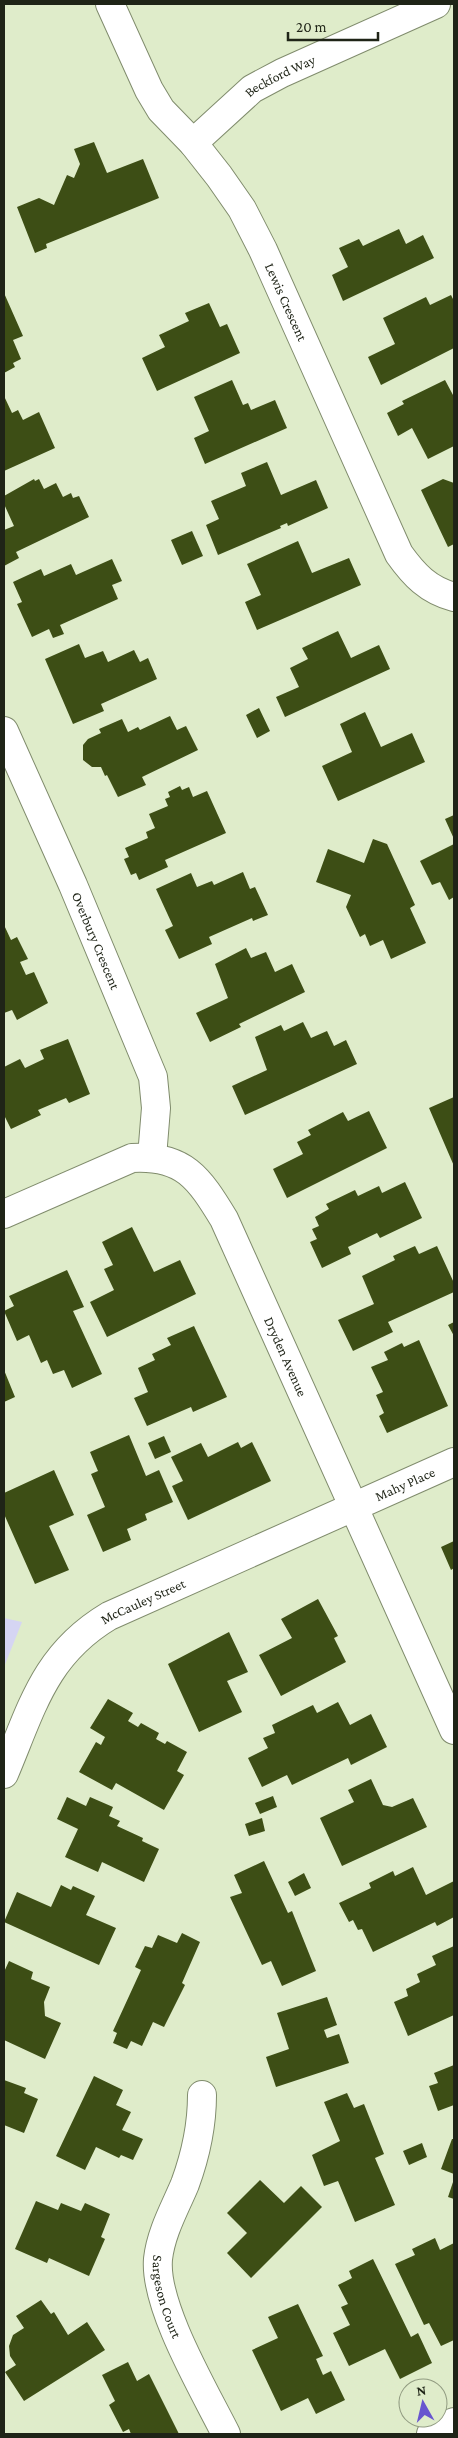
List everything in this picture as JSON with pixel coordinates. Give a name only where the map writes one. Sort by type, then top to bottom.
[{"type":"street","name":"Lewis Crescent","points":[[110,4],[151,93],[161,110],[193,143],[242,209],[259,242],[399,554],[423,583],[441,594],[454,597]]},
{"type":"street","name":"Beckford Way","points":[[193,143],[252,89],[282,72],[436,4]]},
{"type":"street","name":"Overbury Crescent","points":[[4,731],[73,885],[151,1071],[156,1092],[152,1157]]},
{"type":"street","name":"Dryden Avenue","points":[[4,1214],[132,1158],[152,1157],[176,1162],[191,1174],[207,1192],[224,1219],[454,1730]]},
{"type":"street","name":"Mahy Place","points":[[354,1507],[454,1462]]},
{"type":"street","name":"McCauley Street","points":[[4,1774],[54,1664],[75,1640],[90,1627],[109,1616],[354,1507]]},
{"type":"street","name":"Sargeson Court","points":[[202,2095],[199,2139],[185,2183],[163,2239],[158,2258],[158,2274],[165,2307],[226,2434]]},
{"type":"street","points":[[431,2434],[454,2422]]},
{"type":"shaded area","points":[[4,1618],[22,1622],[4,1667]]},
{"type":"building","points":[[94,142],[107,173],[143,159],[159,198],[46,244],[47,248],[35,253],[17,207],[39,198],[54,205],[67,175],[74,178],[80,164],[74,149]]},
{"type":"building","points":[[399,229],[406,244],[423,235],[434,258],[343,301],[332,275],[348,267],[339,248],[359,239],[363,246]]},
{"type":"building","points":[[4,293],[23,336],[13,340],[21,359],[13,363],[15,367],[4,373]]},
{"type":"building","points":[[451,295],[454,301],[454,348],[381,385],[368,357],[395,344],[383,318],[426,297],[430,305]]},
{"type":"building","points":[[209,303],[220,327],[227,324],[240,353],[157,391],[142,358],[165,347],[159,335],[189,321],[185,313]]},
{"type":"building","points":[[232,380],[243,405],[248,403],[251,410],[275,400],[287,428],[205,464],[194,438],[209,431],[194,397]]},
{"type":"building","points":[[445,380],[454,395],[454,446],[428,459],[412,428],[398,436],[387,413],[404,404],[402,401]]},
{"type":"building","points":[[4,396],[12,413],[18,410],[23,420],[39,412],[55,448],[4,471]]},
{"type":"building","points":[[267,462],[281,495],[316,480],[328,508],[288,526],[287,523],[280,526],[281,528],[218,555],[206,525],[219,519],[211,501],[246,486],[241,473]]},
{"type":"building","points":[[34,479],[35,481],[39,479],[44,489],[56,483],[63,497],[71,493],[73,498],[79,496],[89,517],[16,552],[19,558],[4,566],[4,530],[14,526],[4,504],[4,496]]},
{"type":"building","points":[[443,479],[454,483],[454,544],[448,547],[421,490]]},
{"type":"building","points":[[192,531],[203,556],[182,565],[171,540]]},
{"type":"building","points":[[298,541],[312,573],[349,558],[361,585],[257,630],[245,602],[261,595],[247,564]]},
{"type":"building","points":[[112,559],[122,581],[112,585],[118,599],[60,625],[64,634],[53,638],[49,629],[32,637],[17,604],[22,602],[13,582],[41,569],[44,576],[71,564],[76,575]]},
{"type":"building","points":[[338,631],[351,658],[379,645],[390,669],[285,717],[276,697],[299,687],[290,668],[308,659],[302,648]]},
{"type":"building","points":[[79,644],[85,658],[103,651],[108,662],[134,650],[140,662],[148,658],[157,679],[101,704],[104,711],[73,724],[45,659]]},
{"type":"building","points":[[259,708],[270,731],[257,738],[246,715]]},
{"type":"building","points":[[365,712],[381,747],[412,733],[425,762],[338,801],[322,766],[352,752],[340,724]]},
{"type":"building","points":[[170,716],[177,730],[186,726],[198,750],[142,777],[146,785],[118,797],[101,767],[92,767],[83,760],[83,745],[88,739],[101,733],[99,729],[122,719],[128,732],[138,727],[140,730]]},
{"type":"building","points":[[180,786],[182,790],[189,787],[193,797],[207,791],[226,833],[165,860],[168,867],[139,880],[136,873],[131,875],[124,859],[129,857],[125,848],[148,838],[146,832],[155,828],[149,814],[168,806],[165,799],[170,797],[168,792]]},
{"type":"building","points":[[454,815],[454,839],[445,819]]},
{"type":"building","points":[[373,839],[387,844],[415,905],[410,908],[426,943],[391,959],[383,940],[370,946],[365,934],[360,937],[346,907],[351,895],[316,882],[328,849],[364,863]]},
{"type":"building","points":[[454,844],[454,897],[449,900],[440,882],[432,885],[420,861]]},
{"type":"building","points":[[243,872],[250,889],[255,887],[268,915],[253,921],[252,918],[209,937],[212,944],[179,959],[165,930],[173,926],[156,889],[191,873],[197,887],[212,881],[214,885]]},
{"type":"building","points":[[4,925],[11,940],[17,937],[28,959],[20,962],[26,975],[34,972],[48,1003],[17,1020],[12,1010],[4,1013]]},
{"type":"building","points":[[246,948],[251,958],[266,952],[275,972],[292,964],[305,992],[239,1024],[241,1027],[210,1042],[196,1013],[228,998],[215,964]]},
{"type":"building","points":[[303,1022],[311,1038],[327,1031],[334,1046],[346,1040],[357,1064],[245,1115],[232,1086],[267,1070],[255,1037],[281,1025],[284,1031]]},
{"type":"building","points":[[68,1039],[90,1094],[69,1103],[66,1098],[38,1110],[41,1115],[11,1129],[4,1115],[4,1067],[20,1059],[25,1068],[44,1059],[40,1050]]},
{"type":"building","points":[[454,1097],[454,1166],[429,1108]]},
{"type":"building","points":[[369,1111],[387,1148],[287,1198],[273,1169],[303,1154],[297,1142],[311,1135],[308,1130],[343,1112],[348,1121]]},
{"type":"building","points":[[405,1182],[422,1218],[380,1238],[377,1233],[348,1247],[351,1254],[322,1268],[310,1242],[317,1239],[312,1229],[319,1226],[315,1217],[329,1209],[326,1204],[355,1190],[358,1196],[379,1186],[382,1193]]},
{"type":"building","points":[[132,1227],[154,1272],[180,1260],[196,1294],[107,1337],[90,1302],[114,1290],[104,1269],[113,1265],[102,1242]]},
{"type":"building","points":[[415,1246],[419,1254],[437,1246],[454,1283],[454,1292],[388,1322],[393,1332],[353,1351],[338,1320],[374,1304],[362,1276],[395,1260],[393,1256]]},
{"type":"building","points":[[67,1270],[84,1307],[73,1311],[102,1374],[72,1388],[64,1370],[53,1374],[47,1360],[41,1363],[29,1335],[17,1341],[4,1311],[14,1306],[9,1296]]},
{"type":"building","points":[[454,1322],[454,1336],[448,1325]]},
{"type":"building","points":[[194,1326],[227,1397],[193,1412],[191,1407],[147,1426],[134,1398],[148,1392],[138,1368],[155,1360],[152,1354],[171,1345],[167,1338]]},
{"type":"building","points":[[419,1340],[448,1406],[387,1433],[379,1416],[384,1413],[376,1395],[383,1392],[371,1367],[388,1360],[384,1352],[402,1343],[404,1347]]},
{"type":"building","points":[[4,1370],[15,1397],[4,1402]]},
{"type":"building","points":[[129,1435],[146,1476],[159,1470],[173,1502],[145,1514],[147,1520],[127,1529],[131,1540],[103,1552],[87,1515],[105,1507],[91,1474],[98,1471],[90,1452]]},
{"type":"building","points":[[164,1436],[171,1452],[155,1459],[148,1443]]},
{"type":"building","points":[[238,1442],[241,1448],[252,1442],[271,1481],[188,1520],[172,1486],[183,1481],[171,1457],[201,1443],[208,1457]]},
{"type":"building","points":[[54,1470],[74,1515],[49,1526],[69,1570],[35,1584],[4,1514],[4,1493]]},
{"type":"building","points":[[454,1541],[454,1568],[451,1570],[441,1547]]},
{"type":"building","points":[[318,1599],[338,1636],[334,1638],[346,1662],[281,1696],[259,1655],[292,1638],[281,1619]]},
{"type":"building","points":[[229,1632],[248,1672],[227,1681],[242,1712],[199,1732],[168,1664]]},
{"type":"building","points":[[108,1699],[133,1713],[128,1721],[138,1727],[141,1723],[159,1733],[156,1739],[165,1744],[167,1741],[187,1752],[177,1771],[184,1775],[164,1810],[116,1783],[112,1790],[79,1772],[96,1742],[101,1745],[105,1737],[90,1728]]},
{"type":"building","points":[[338,1702],[350,1725],[371,1714],[387,1747],[351,1765],[348,1758],[292,1785],[287,1775],[262,1787],[248,1758],[268,1748],[263,1738],[275,1733],[272,1725],[313,1705],[317,1713]]},
{"type":"building","points":[[371,1779],[383,1805],[392,1807],[413,1798],[427,1827],[342,1866],[320,1818],[354,1802],[348,1790]]},
{"type":"building","points":[[273,1796],[277,1807],[260,1814],[255,1803]]},
{"type":"building","points":[[67,1797],[86,1806],[90,1797],[113,1807],[109,1816],[120,1821],[117,1826],[143,1838],[142,1841],[159,1849],[144,1882],[102,1862],[98,1872],[65,1857],[78,1829],[57,1819]]},
{"type":"building","points":[[262,1818],[265,1831],[249,1836],[245,1824]]},
{"type":"building","points":[[264,1861],[288,1913],[292,1911],[316,1971],[282,1986],[271,1961],[262,1965],[230,1897],[242,1893],[234,1875]]},
{"type":"building","points":[[413,1867],[426,1895],[454,1881],[454,1917],[437,1926],[435,1922],[373,1952],[362,1929],[358,1930],[353,1920],[349,1922],[339,1903],[371,1888],[369,1883],[393,1871],[395,1876]]},
{"type":"building","points":[[304,1873],[311,1888],[295,1896],[288,1882]]},
{"type":"building","points":[[61,1885],[71,1890],[73,1886],[95,1896],[86,1915],[116,1928],[99,1965],[4,1922],[17,1892],[51,1907]]},
{"type":"building","points":[[182,1933],[200,1942],[182,1983],[185,1985],[164,2027],[153,2022],[142,2046],[131,2041],[127,2049],[113,2043],[117,2033],[113,2031],[141,1970],[135,1967],[145,1946],[152,1948],[158,1935],[177,1943]]},
{"type":"building","points":[[454,1946],[454,2015],[408,2036],[394,2002],[408,1996],[406,1989],[420,1982],[417,1974],[436,1965],[432,1956]]},
{"type":"building","points":[[9,1961],[33,1972],[31,1979],[50,1987],[44,2002],[45,2016],[61,2023],[45,2059],[4,2040],[4,1972]]},
{"type":"building","points":[[327,1997],[337,2025],[324,2030],[327,2038],[339,2034],[349,2063],[276,2087],[266,2057],[289,2049],[277,2013]]},
{"type":"building","points":[[454,2065],[454,2105],[438,2111],[429,2086],[438,2083],[434,2073]]},
{"type":"building","points":[[94,2076],[123,2090],[116,2105],[131,2112],[122,2130],[143,2139],[133,2160],[121,2155],[119,2158],[96,2147],[85,2170],[56,2156]]},
{"type":"building","points":[[4,2080],[26,2088],[24,2093],[38,2099],[24,2133],[4,2125]]},
{"type":"building","points":[[347,2093],[354,2108],[364,2104],[384,2154],[375,2158],[395,2205],[355,2222],[338,2181],[324,2186],[312,2155],[340,2141],[324,2102]]},
{"type":"building","points":[[452,2139],[454,2139],[454,2174],[441,2169]]},
{"type":"building","points":[[422,2143],[427,2157],[409,2165],[403,2151]]},
{"type":"building","points":[[454,2179],[454,2199],[448,2197]]},
{"type":"building","points":[[260,2180],[284,2203],[301,2186],[322,2207],[251,2278],[227,2253],[247,2233],[227,2213]]},
{"type":"building","points":[[36,2201],[58,2210],[61,2203],[81,2211],[85,2203],[110,2214],[101,2237],[105,2239],[89,2276],[49,2258],[47,2263],[15,2249]]},
{"type":"building","points":[[435,2238],[440,2250],[454,2243],[454,2340],[441,2346],[429,2323],[424,2325],[395,2264],[415,2255],[412,2249]]},
{"type":"building","points":[[373,2259],[411,2337],[418,2333],[432,2363],[400,2378],[385,2349],[349,2366],[333,2333],[350,2325],[341,2307],[348,2304],[338,2285],[352,2278],[349,2271]]},
{"type":"building","points":[[41,2300],[51,2314],[54,2312],[68,2335],[87,2322],[105,2350],[24,2401],[5,2372],[16,2365],[10,2356],[9,2346],[13,2335],[24,2328],[16,2316]]},
{"type":"building","points":[[298,2304],[323,2356],[316,2359],[323,2375],[331,2371],[345,2400],[316,2414],[308,2398],[281,2411],[252,2350],[278,2338],[268,2317]]},
{"type":"building","points":[[128,2362],[137,2381],[149,2374],[179,2434],[131,2434],[129,2429],[123,2432],[109,2405],[115,2401],[102,2375]]}]
